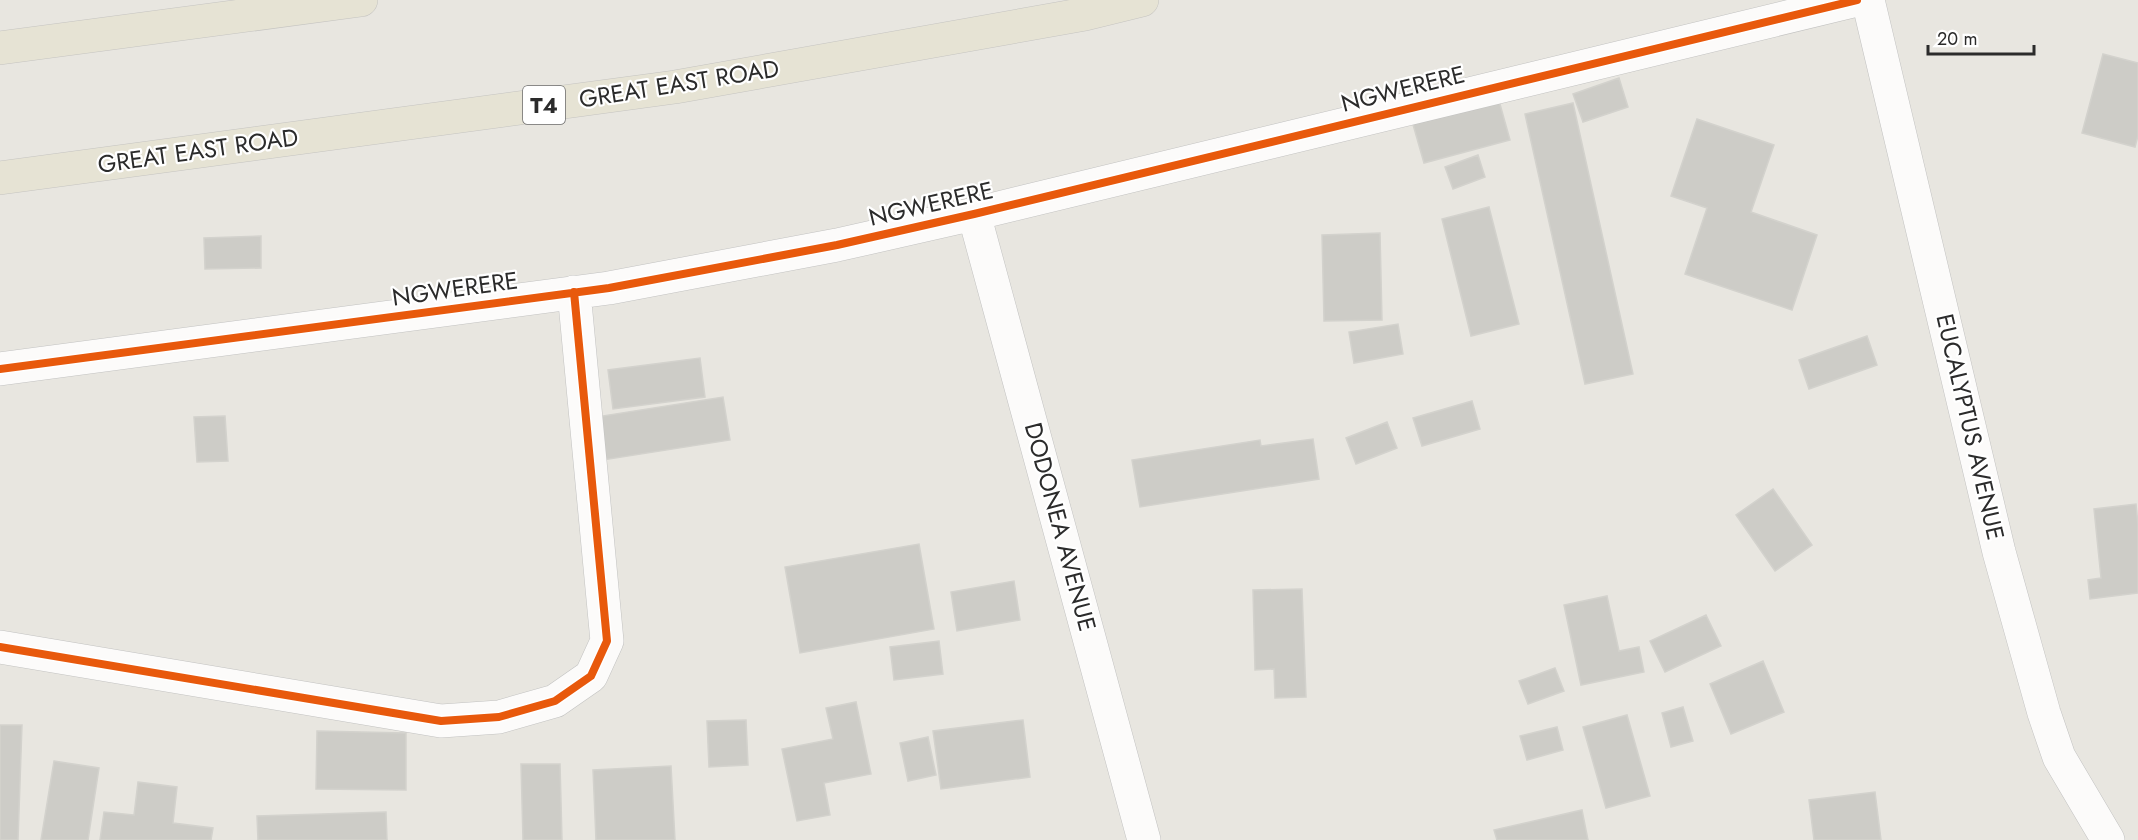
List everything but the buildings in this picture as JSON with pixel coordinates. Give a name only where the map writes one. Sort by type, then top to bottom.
[{"type":"main road","points":[[0,48],[361,0]]},
{"type":"main road","name":"GREAT EAST ROAD","points":[[0,178],[675,87],[1085,14],[1142,0]]},
{"type":"street","name":"NGWERERE","points":[[0,369],[609,288],[826,247],[974,214],[1857,0]]},
{"type":"street","name":"EUCALYPTUS AVENUE","points":[[1868,0],[1997,540],[2043,713],[2059,757],[2108,840]]},
{"type":"street","name":"DODONEA AVENUE","points":[[974,214],[1144,840]]},
{"type":"street","points":[[0,647],[441,721],[500,717],[555,701],[591,676],[607,641],[574,292]]},
{"type":"cycle path","points":[[0,369],[609,288],[837,245],[974,214],[1857,0]]},
{"type":"cycle path","points":[[0,647],[441,721],[499,717],[555,701],[591,676],[607,641],[574,292]]}]
